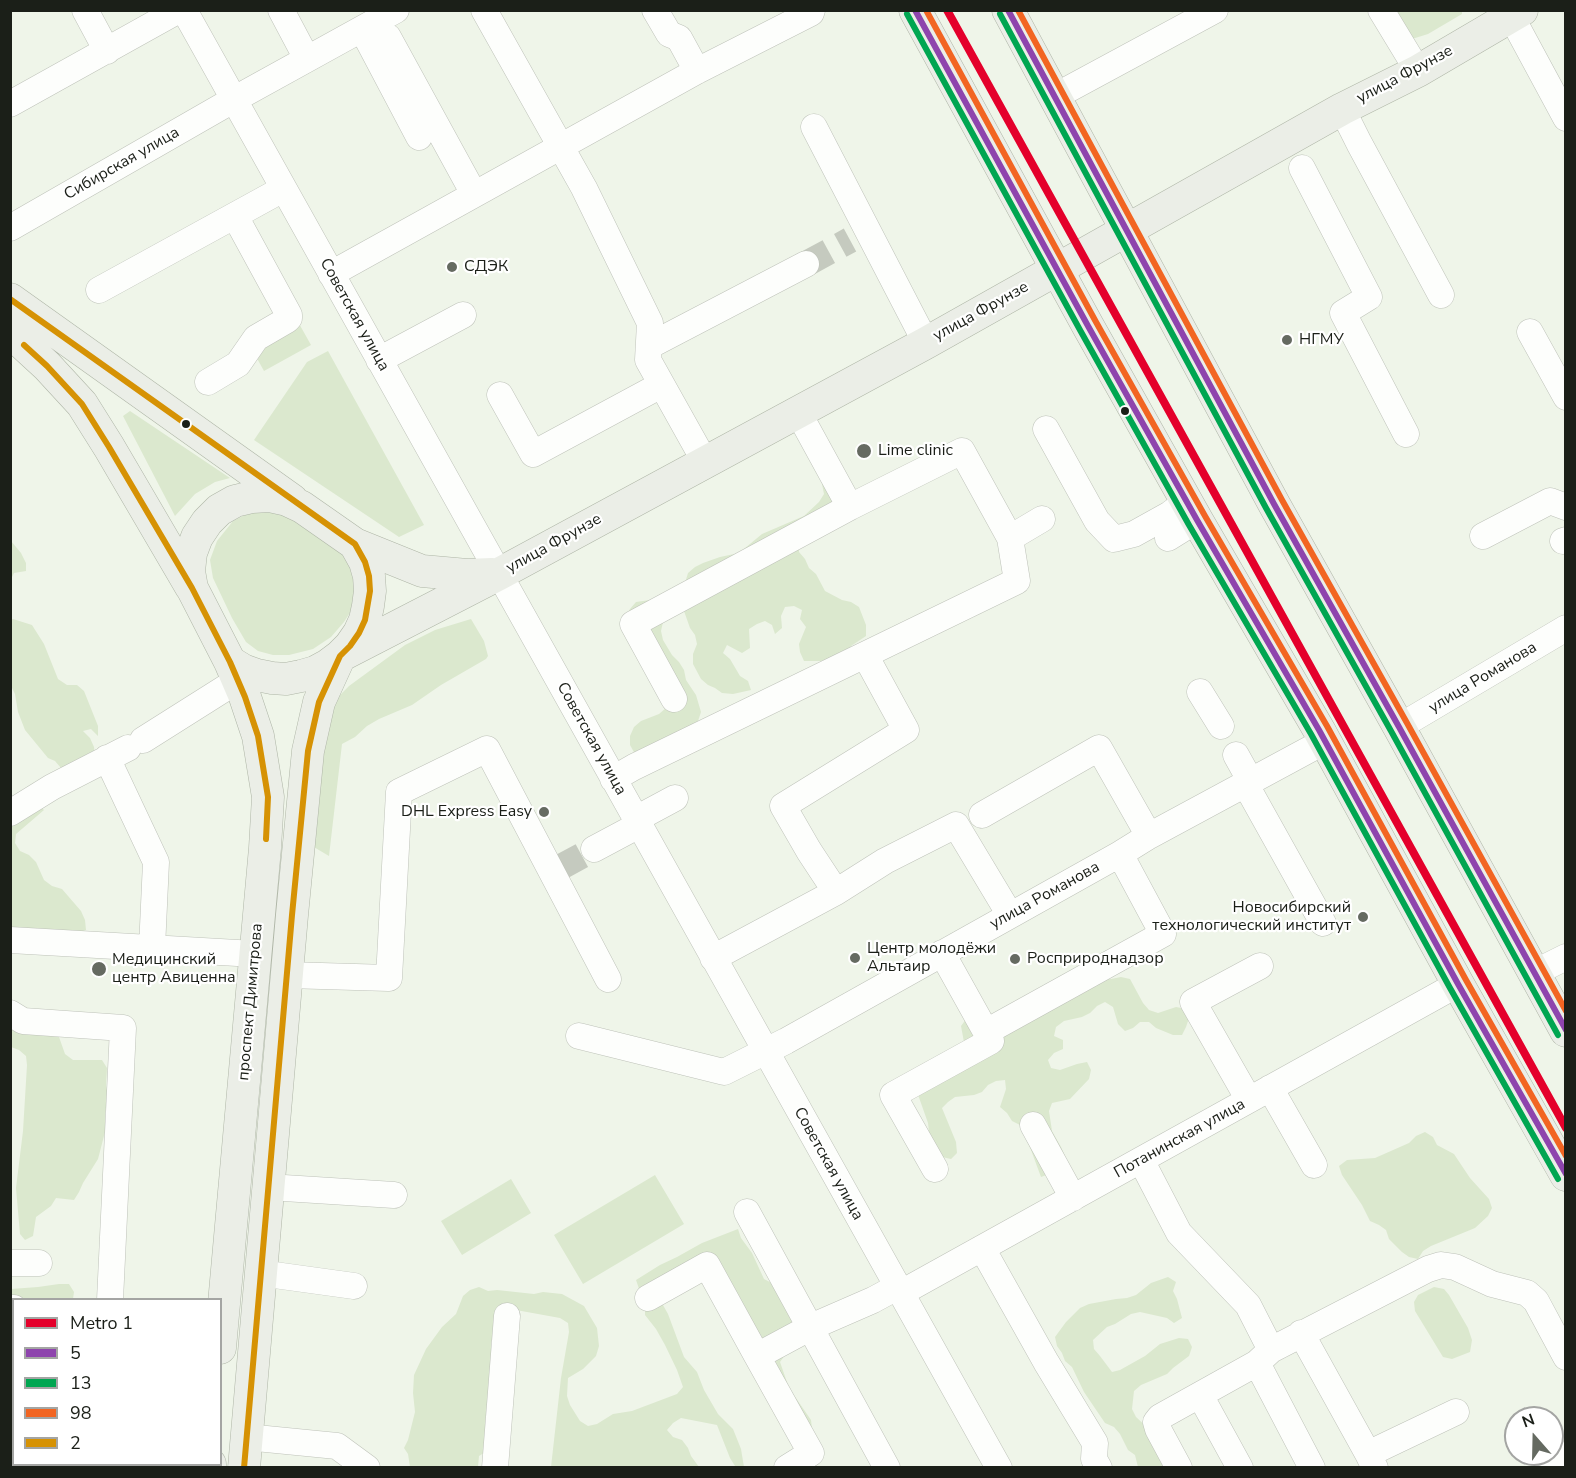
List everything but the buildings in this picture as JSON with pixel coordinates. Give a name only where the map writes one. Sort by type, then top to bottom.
[{"type":"main road","points":[[915,10],[1057,270],[1192,511],[1325,741],[1566,1175]]},
{"type":"main road","points":[[1008,10],[1269,494],[1566,1031]]},
{"type":"main road","name":"улица Фрунзе","points":[[340,656],[499,574],[926,343],[1342,109],[1418,71],[1503,16]]},
{"type":"main road","points":[[10,299],[356,544],[365,562],[370,591],[365,620],[350,646],[328,665],[301,676],[286,679],[272,678],[243,670],[234,671],[192,588],[110,447],[82,404],[47,366],[10,332]]},
{"type":"main road","points":[[192,588],[189,571],[191,553],[197,537],[219,510],[235,501],[269,496],[302,507]]},
{"type":"main road","name":"улица Фрунзе","points":[[356,544],[422,571],[467,575],[499,574]]},
{"type":"main road","name":"проспект Димитрова","points":[[245,1452],[286,975],[308,751],[320,702],[340,656]]},
{"type":"main road","name":"проспект Димитрова","points":[[222,1325],[268,797],[258,736],[234,671]]},
{"type":"street","points":[[85,10],[107,51]]},
{"type":"street","points":[[10,104],[179,10]]},
{"type":"street","name":"Советская улица","points":[[184,10],[999,1467]]},
{"type":"street","points":[[281,10],[307,59]]},
{"type":"street","name":"Сибирская улица","points":[[10,228],[396,10]]},
{"type":"street","points":[[484,10],[584,188],[650,323],[648,360],[705,462]]},
{"type":"street","points":[[655,10],[669,34],[679,38],[697,71]]},
{"type":"street","points":[[330,274],[697,71],[811,13],[812,10]]},
{"type":"street","points":[[1381,10],[1418,71]]},
{"type":"street","points":[[1054,97],[1200,14]]},
{"type":"street","points":[[1503,16],[1566,118]]},
{"type":"street","points":[[362,29],[419,136]]},
{"type":"street","points":[[388,38],[474,194]]},
{"type":"street","points":[[1342,109],[1441,295]]},
{"type":"street","points":[[814,127],[859,235],[926,343]]},
{"type":"street","points":[[1278,145],[1313,218]]},
{"type":"street","points":[[1302,168],[1369,297],[1343,313],[1406,434]]},
{"type":"street","points":[[99,290],[140,280],[235,216],[283,189]]},
{"type":"street","points":[[208,382],[238,364],[256,338],[289,318],[235,216]]},
{"type":"street","points":[[649,346],[806,264]]},
{"type":"street","points":[[379,360],[463,315]]},
{"type":"street","points":[[1530,332],[1566,397]]},
{"type":"street","points":[[500,395],[532,454],[661,385]]},
{"type":"street","points":[[798,412],[850,507]]},
{"type":"street","points":[[1046,429],[1097,521],[1114,539],[1134,534],[1170,514],[1192,511]]},
{"type":"street","points":[[613,778],[1017,581],[1010,538],[962,451],[850,507],[633,624],[674,699]]},
{"type":"street","points":[[1483,536],[1550,501],[1566,507]]},
{"type":"street","points":[[1168,538],[1192,511]]},
{"type":"street","points":[[1010,538],[1042,519]]},
{"type":"street","name":"улица Романова","points":[[1399,727],[1566,628]]},
{"type":"street","points":[[836,892],[783,806],[906,730],[865,655]]},
{"type":"street","points":[[10,813],[52,787],[126,749],[234,671]]},
{"type":"street","points":[[1200,692],[1221,726]]},
{"type":"street","name":"улица Романова","points":[[579,1036],[724,1072],[766,1052],[1149,836],[1325,741]]},
{"type":"street","points":[[982,815],[1099,748],[1149,836]]},
{"type":"street","points":[[126,749],[156,862],[152,948]]},
{"type":"street","points":[[286,975],[389,978],[399,792],[487,749],[555,870],[608,978]]},
{"type":"street","points":[[1236,755],[1248,784],[1323,923]]},
{"type":"street","points":[[594,849],[675,798]]},
{"type":"street","points":[[713,958],[836,892],[885,861],[956,825],[1010,915]]},
{"type":"street","points":[[986,1032],[1163,934],[1120,854]]},
{"type":"street","points":[[10,940],[255,954]]},
{"type":"street","points":[[935,1169],[894,1095],[991,1041],[942,953]]},
{"type":"street","points":[[1534,973],[1566,957]]},
{"type":"street","points":[[1260,966],[1194,1002],[1314,1165]]},
{"type":"street","name":"Потанинская улица","points":[[757,1356],[811,1327],[899,1290],[982,1248],[1458,984]]},
{"type":"street","points":[[10,1013],[22,1021],[123,1028],[110,1298]]},
{"type":"street","points":[[1033,1125],[1073,1198]]},
{"type":"street","points":[[1141,1160],[1179,1233],[1248,1305],[1264,1357],[1312,1467]]},
{"type":"street","points":[[268,1187],[394,1195]]},
{"type":"street","points":[[747,1212],[887,1467]]},
{"type":"street","points":[[982,1248],[1095,1443],[1094,1459],[1099,1467]]},
{"type":"street","points":[[10,1263],[39,1263]]},
{"type":"street","points":[[648,1298],[707,1265],[811,1453],[787,1467]]},
{"type":"street","points":[[1179,1467],[1158,1429],[1156,1422],[1160,1417],[1301,1333],[1428,1269],[1441,1265],[1455,1267],[1492,1284],[1527,1293],[1536,1301],[1566,1357]]},
{"type":"street","points":[[260,1273],[354,1286]]},
{"type":"street","points":[[495,1467],[507,1316]]},
{"type":"street","points":[[1301,1333],[1372,1461],[1456,1412]]},
{"type":"street","points":[[1200,1395],[1240,1467]]},
{"type":"street","points":[[245,1452],[337,1456],[368,1467]]},
{"type":"street","points":[[1545,1467],[1566,1454]]},
{"type":"green space","points":[[1396,11],[1462,11],[1462,14],[1428,34],[1412,39]]},
{"type":"green space","points":[[297,320],[311,345],[264,371],[254,353]]},
{"type":"green space","points":[[328,351],[424,525],[399,537],[254,440],[307,362]]},
{"type":"green space","points":[[130,411],[230,478],[215,482],[195,494],[175,516],[123,416]]},
{"type":"green space","points":[[823,475],[830,481],[835,518],[799,543],[799,552],[809,568],[816,574],[825,591],[859,607],[866,625],[866,636],[851,646],[848,654],[839,658],[804,661],[799,644],[806,627],[800,619],[802,610],[794,606],[785,607],[781,616],[782,628],[775,634],[772,625],[765,621],[749,629],[750,648],[742,653],[727,645],[723,653],[730,659],[740,676],[748,681],[751,690],[733,694],[722,693],[701,679],[693,664],[693,654],[697,644],[684,611],[682,593],[688,573],[703,563],[739,553],[762,534],[804,516],[824,494]]},
{"type":"green space","points":[[277,510],[294,518],[341,551],[351,569],[356,589],[353,608],[331,637],[313,649],[289,655],[273,655],[258,651],[246,642],[213,578],[210,560],[217,541],[233,521],[251,512]]},
{"type":"green space","points":[[11,541],[26,563],[26,571],[14,573],[11,579]]},
{"type":"green space","points":[[664,598],[661,631],[663,640],[684,670],[686,680],[696,695],[701,712],[698,721],[635,754],[630,745],[630,736],[634,727],[666,708],[626,617],[636,602]]},
{"type":"green space","points":[[471,619],[484,641],[488,656],[486,659],[412,705],[367,726],[355,737],[342,744],[329,856],[307,843],[313,771],[336,699],[349,686],[405,645],[435,630]]},
{"type":"green space","points":[[10,620],[32,625],[44,644],[58,679],[67,685],[77,685],[84,691],[98,726],[98,736],[91,729],[83,731],[90,738],[95,756],[61,768],[55,761],[48,758],[25,730],[11,686]]},
{"type":"green space","points":[[37,803],[44,810],[16,834],[15,843],[20,851],[29,855],[36,862],[44,880],[62,889],[81,911],[86,930],[69,936],[13,928],[11,925],[10,814]]},
{"type":"green space","points":[[1121,977],[1130,979],[1149,1010],[1158,1013],[1176,1007],[1186,1009],[1189,1018],[1182,1035],[1173,1035],[1156,1028],[1149,1022],[1140,1022],[1125,1031],[1118,1024],[1113,1007],[1105,1002],[1090,1013],[1064,1021],[1056,1027],[1054,1036],[1063,1040],[1063,1049],[1054,1053],[1048,1060],[1051,1068],[1060,1070],[1087,1062],[1091,1070],[1089,1079],[1070,1099],[1052,1103],[1049,1111],[1052,1131],[1065,1156],[1064,1165],[1057,1171],[1041,1177],[1020,1125],[1012,1121],[1000,1107],[1006,1089],[1005,1080],[996,1081],[974,1095],[955,1097],[942,1108],[956,1142],[957,1153],[951,1159],[942,1157],[929,1132],[916,1089],[966,1053],[961,1026],[972,1011],[988,1022],[1093,980]]},
{"type":"green space","points":[[10,1024],[59,1037],[65,1054],[73,1060],[102,1060],[107,1068],[108,1095],[105,1132],[98,1159],[74,1200],[56,1198],[51,1206],[36,1217],[33,1236],[25,1240],[20,1234],[16,1188],[23,1131],[27,1065],[26,1056],[11,1047]]},
{"type":"green space","points":[[1425,1132],[1433,1137],[1437,1145],[1454,1154],[1470,1178],[1489,1199],[1492,1208],[1488,1216],[1475,1228],[1431,1246],[1423,1251],[1418,1259],[1402,1252],[1389,1239],[1386,1230],[1370,1221],[1342,1175],[1339,1166],[1347,1160],[1375,1158],[1409,1143],[1416,1136]]},
{"type":"green space","points":[[655,1175],[684,1224],[583,1284],[554,1235]]},
{"type":"green space","points":[[511,1179],[531,1213],[462,1255],[441,1221]]},
{"type":"green space","points":[[738,1229],[764,1279],[789,1292],[797,1310],[791,1347],[780,1362],[789,1388],[811,1420],[812,1429],[703,1279],[659,1298],[668,1314],[684,1357],[697,1372],[718,1414],[733,1429],[741,1449],[744,1467],[735,1466],[717,1425],[681,1418],[667,1430],[673,1437],[682,1440],[699,1467],[551,1467],[561,1378],[569,1332],[568,1323],[560,1318],[516,1310],[491,1342],[495,1397],[486,1415],[485,1425],[490,1442],[487,1451],[479,1456],[478,1467],[410,1467],[408,1454],[404,1448],[415,1412],[414,1375],[426,1349],[442,1327],[456,1314],[463,1296],[470,1290],[479,1287],[488,1291],[562,1294],[584,1306],[597,1328],[599,1346],[596,1356],[583,1369],[568,1378],[567,1396],[580,1421],[588,1426],[597,1424],[613,1414],[632,1411],[677,1394],[683,1387],[665,1345],[645,1315],[645,1306],[636,1280],[702,1243]]},
{"type":"green space","points":[[1168,1277],[1176,1282],[1173,1291],[1182,1318],[1174,1323],[1167,1318],[1140,1312],[1131,1314],[1107,1327],[1093,1340],[1094,1349],[1112,1372],[1145,1356],[1160,1344],[1179,1338],[1188,1339],[1192,1347],[1189,1356],[1167,1374],[1141,1385],[1134,1391],[1132,1409],[1136,1417],[1150,1430],[1163,1467],[1138,1467],[1135,1455],[1128,1450],[1120,1434],[1114,1427],[1105,1423],[1084,1392],[1072,1367],[1065,1361],[1057,1346],[1055,1337],[1080,1308],[1089,1304],[1136,1295],[1151,1283]]},
{"type":"green space","points":[[69,1284],[74,1292],[73,1298],[12,1298],[11,1301],[11,1289]]},
{"type":"green space","points":[[1434,1287],[1444,1289],[1449,1295],[1468,1328],[1472,1340],[1470,1352],[1452,1359],[1443,1357],[1415,1311],[1414,1302],[1418,1295]]},
{"type":"tunnel","points":[[806,264],[850,240]]},
{"type":"tunnel","points":[[559,868],[594,849]]},
{"type":"metro line","name":"1","points":[[947,10],[1566,1128]]},
{"type":"transit line","name":"5","points":[[915,10],[1088,326],[1319,730],[1458,984],[1566,1174]]},
{"type":"transit line","name":"98","points":[[926,10],[1096,322],[1327,726],[1466,980],[1566,1156]]},
{"type":"transit line","name":"5","points":[[1008,10],[1274,504],[1566,1030]]},
{"type":"transit line","name":"98","points":[[1018,10],[1282,500],[1566,1011]]},
{"type":"transit line","name":"13","points":[[907,14],[1080,330],[1189,525],[1311,734],[1558,1179]]},
{"type":"transit line","name":"13","points":[[1000,14],[1266,508],[1558,1035]]},
{"type":"transit line","name":"2","points":[[10,299],[355,544],[365,562],[369,576],[370,591],[365,620],[350,646],[340,656],[319,702],[308,751],[244,1468]]},
{"type":"transit line","name":"2","points":[[24,345],[82,404],[192,588],[230,662],[258,736],[268,797],[266,839]]},
{"type":"place","name":"СДЭК","points":[[452,267]]},
{"type":"place","name":"НГМУ","points":[[1287,340]]},
{"type":"place","name":"Lime clinic","points":[[864,451]]},
{"type":"place","name":"DHL Express Easy","points":[[544,812]]},
{"type":"place","name":"Новосибирский технологический институт","points":[[1363,917]]},
{"type":"place","name":"Центр молодёжи Альтаир","points":[[855,958]]},
{"type":"place","name":"Росприроднадзор","points":[[1015,959]]},
{"type":"place","name":"Медицинский центр Авиценна","points":[[99,969]]}]
